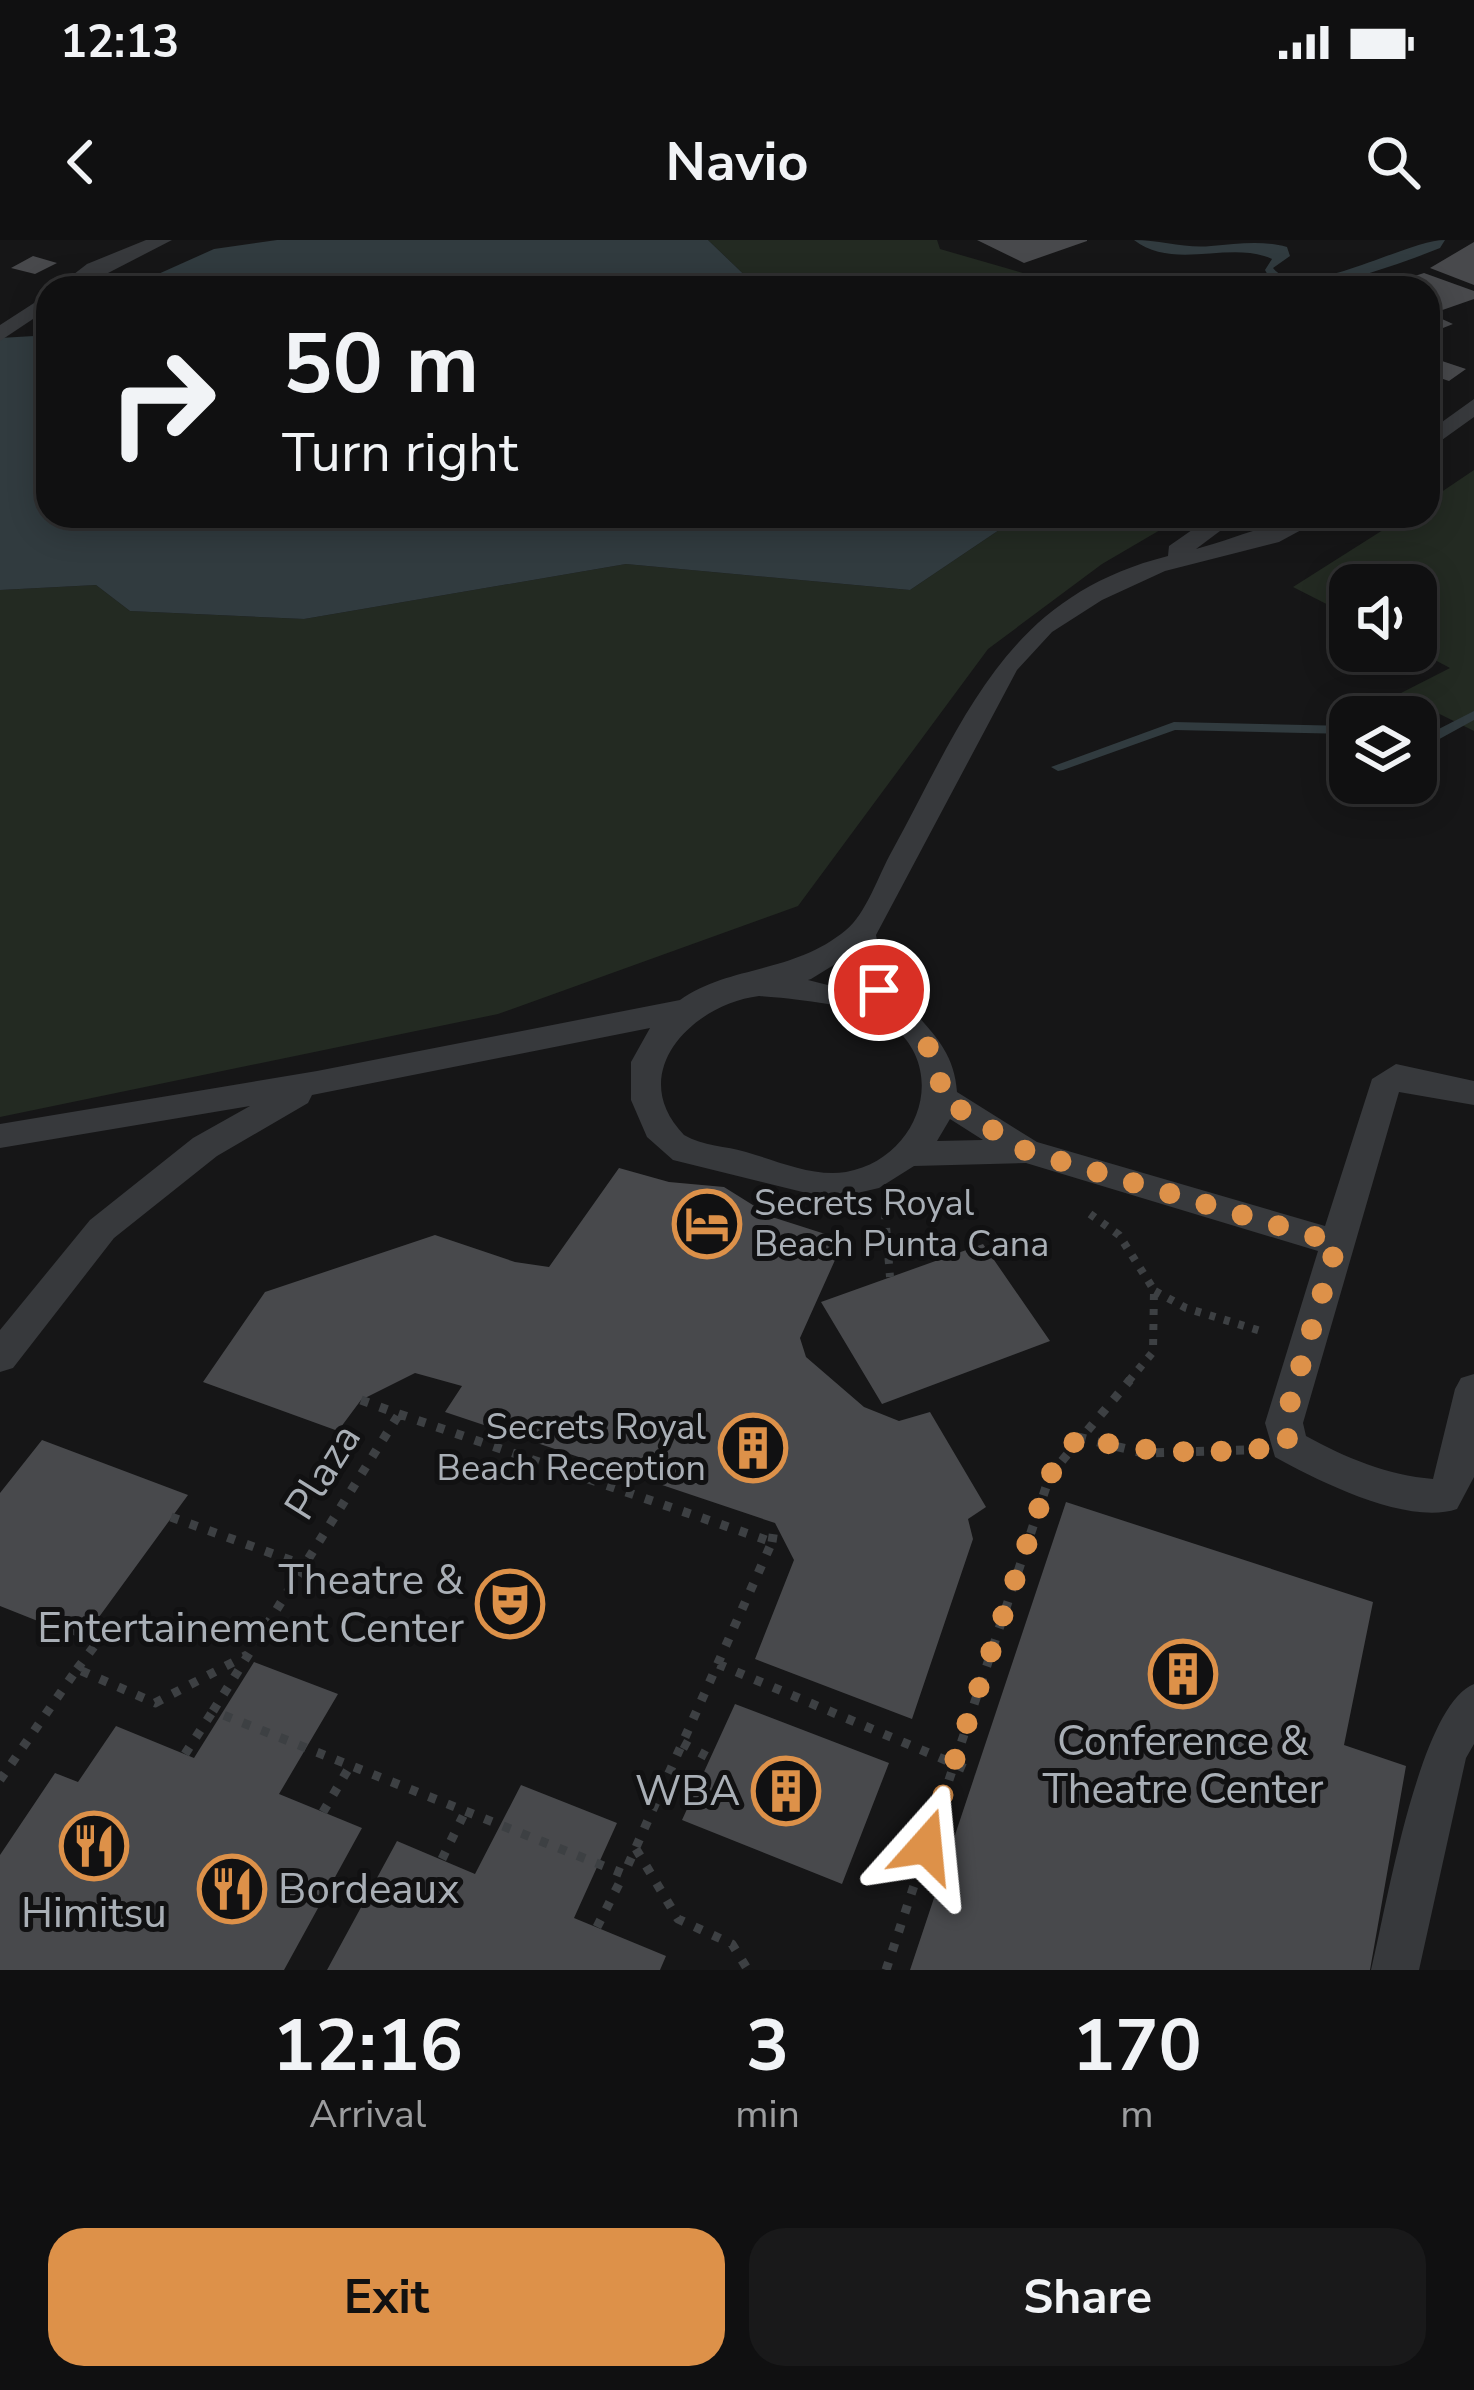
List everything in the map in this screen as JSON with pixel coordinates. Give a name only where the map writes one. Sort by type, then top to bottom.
[{"type":"lane","points":[[83,276],[164,240]]},
{"type":"lane","points":[[5,330],[36,308]]},
{"type":"lane","points":[[1440,433],[1474,406]]},
{"type":"lane","points":[[861,935],[879,990],[928,1039],[940,1067],[942,1098],[930,1127],[907,1154],[874,1174],[834,1186],[674,1147],[653,1120],[646,1075],[662,1032],[687,1009],[719,991],[800,972],[861,935],[1006,667],[1043,627],[1093,595],[1156,566],[1211,528]]},
{"type":"lane","points":[[1156,566],[1290,528]]},
{"type":"lane","points":[[756,981],[904,1015]]},
{"type":"lane","points":[[0,1136],[317,1084],[687,1009]]},
{"type":"lane","points":[[1474,1093],[1416,1076],[1396,1076],[1384,1087],[1284,1423],[1289,1446],[1311,1459],[1417,1496],[1443,1496],[1454,1480],[1474,1389]]},
{"type":"lane","points":[[0,1357],[102,1229],[205,1147],[317,1084]]},
{"type":"lane","points":[[942,1098],[1026,1151],[1337,1243]]},
{"type":"lane","points":[[907,1154],[1026,1151]]},
{"type":"lane","points":[[1395,1970],[1446,1751],[1474,1703]]},
{"type":"path","points":[[890,1277],[885,1210],[905,1203]]},
{"type":"path","points":[[1077,1205],[1119,1235],[1154,1290],[1186,1308],[1307,1343]]},
{"type":"path","points":[[886,1970],[1050,1475],[1153,1352],[1154,1290]]},
{"type":"path","points":[[362,1400],[399,1414]]},
{"type":"path","name":"Plaza","points":[[185,1754],[399,1414],[772,1542]]},
{"type":"path","points":[[1078,1437],[1143,1453],[1289,1446]]},
{"type":"path","points":[[598,1482],[607,1465]]},
{"type":"path","points":[[171,1517],[304,1565]]},
{"type":"path","points":[[597,1927],[772,1542],[775,1522]]},
{"type":"path","points":[[0,1780],[108,1628],[94,1624]]},
{"type":"path","points":[[77,1669],[155,1703],[249,1654]]},
{"type":"path","points":[[718,1664],[976,1773]]},
{"type":"path","points":[[213,1711],[624,1874]]},
{"type":"path","points":[[682,1743],[710,1758]]},
{"type":"path","points":[[323,1812],[350,1766]]},
{"type":"path","points":[[442,1859],[465,1811]]},
{"type":"path","points":[[635,1848],[678,1919],[732,1944],[748,1970]]},
{"type":"shaded area","points":[[277,240],[708,240],[746,276],[154,276],[214,249]]},
{"type":"shaded area","points":[[708,240],[937,240],[940,249],[1033,276],[746,276]]},
{"type":"shaded area","points":[[1134,240],[1192,246],[1258,243],[1287,247],[1290,256],[1273,268],[1285,276],[1268,276],[1265,270],[1272,259],[1256,254],[1184,255],[1149,249]]},
{"type":"shaded area","points":[[1445,240],[1440,248],[1359,276],[1323,276]]},
{"type":"shaded area","points":[[34,336],[36,528],[1002,528],[910,590],[626,564],[304,619],[130,611],[96,585],[0,590],[0,338]]},
{"type":"shaded area","points":[[1474,470],[1474,731],[1437,713],[1437,696],[1399,694],[1450,668],[1437,661],[1437,564],[1329,564],[1386,528],[1440,528],[1440,493]]},
{"type":"shaded area","points":[[1002,528],[1164,528],[1102,564],[988,649],[798,906],[498,1014],[0,1117],[0,590],[96,585],[130,611],[304,619],[626,564],[910,590]]},
{"type":"shaded area","points":[[1329,564],[1329,605],[1293,587]]},
{"type":"building","points":[[977,240],[1087,240],[1087,241],[1024,263]]},
{"type":"building","points":[[1474,242],[1474,285],[1430,268]]},
{"type":"building","points":[[33,256],[57,263],[35,274],[11,268]]},
{"type":"building","points":[[1440,279],[1474,291],[1474,299],[1440,311]]},
{"type":"building","points":[[1440,360],[1466,369],[1449,381],[1440,378]]},
{"type":"building","name":"Secrets Royal Beach Reception","points":[[619,1168],[669,1182],[724,1187],[772,1217],[844,1240],[800,1338],[806,1357],[864,1407],[899,1421],[930,1412],[986,1507],[968,1519],[973,1539],[912,1719],[755,1659],[794,1560],[775,1523],[445,1412],[462,1386],[415,1373],[361,1400],[338,1431],[203,1382],[265,1292],[435,1235],[515,1262],[549,1267]]},
{"type":"building","points":[[983,1244],[1050,1341],[882,1404],[821,1302]]},
{"type":"building","points":[[42,1440],[188,1495],[83,1639],[0,1606],[0,1493]]},
{"type":"building","name":"Conference & Theatre Center","points":[[1066,1502],[1373,1602],[1344,1745],[1406,1766],[1370,1970],[910,1970]]},
{"type":"building","points":[[254,1662],[338,1694],[279,1794],[362,1828],[284,1970],[0,1970],[0,1855],[55,1773],[78,1782],[116,1726],[194,1758]]},
{"type":"building","name":"WBA","points":[[735,1704],[889,1763],[842,1884],[682,1820]]},
{"type":"building","points":[[521,1785],[617,1823],[574,1918],[666,1956],[660,1970],[327,1970],[397,1841],[475,1874]]},
{"type":"waterway","points":[[1437,735],[1474,715]]},
{"type":"waterway","points":[[1058,767],[1174,726],[1329,730]]},
{"type":"place","name":"Secrets Royal Beach Punta Cana","points":[[707,1224]]},
{"type":"place","name":"Secrets Royal Beach Reception","points":[[753,1448]]},
{"type":"place","name":"Theatre & Entertainement Center","points":[[510,1604]]},
{"type":"place","name":"Conference & Theatre Center","points":[[1183,1674]]},
{"type":"place","name":"WBA","points":[[786,1791]]},
{"type":"place","name":"Himitsu","points":[[94,1846]]},
{"type":"place","name":"Bordeaux","points":[[232,1889]]},
{"type":"route","points":[[879,990],[928,1039],[940,1067],[942,1098],[1026,1151],[1337,1243],[1284,1423],[1289,1446],[1197,1455],[1143,1453],[1078,1437],[1050,1475],[926,1846]]}]
